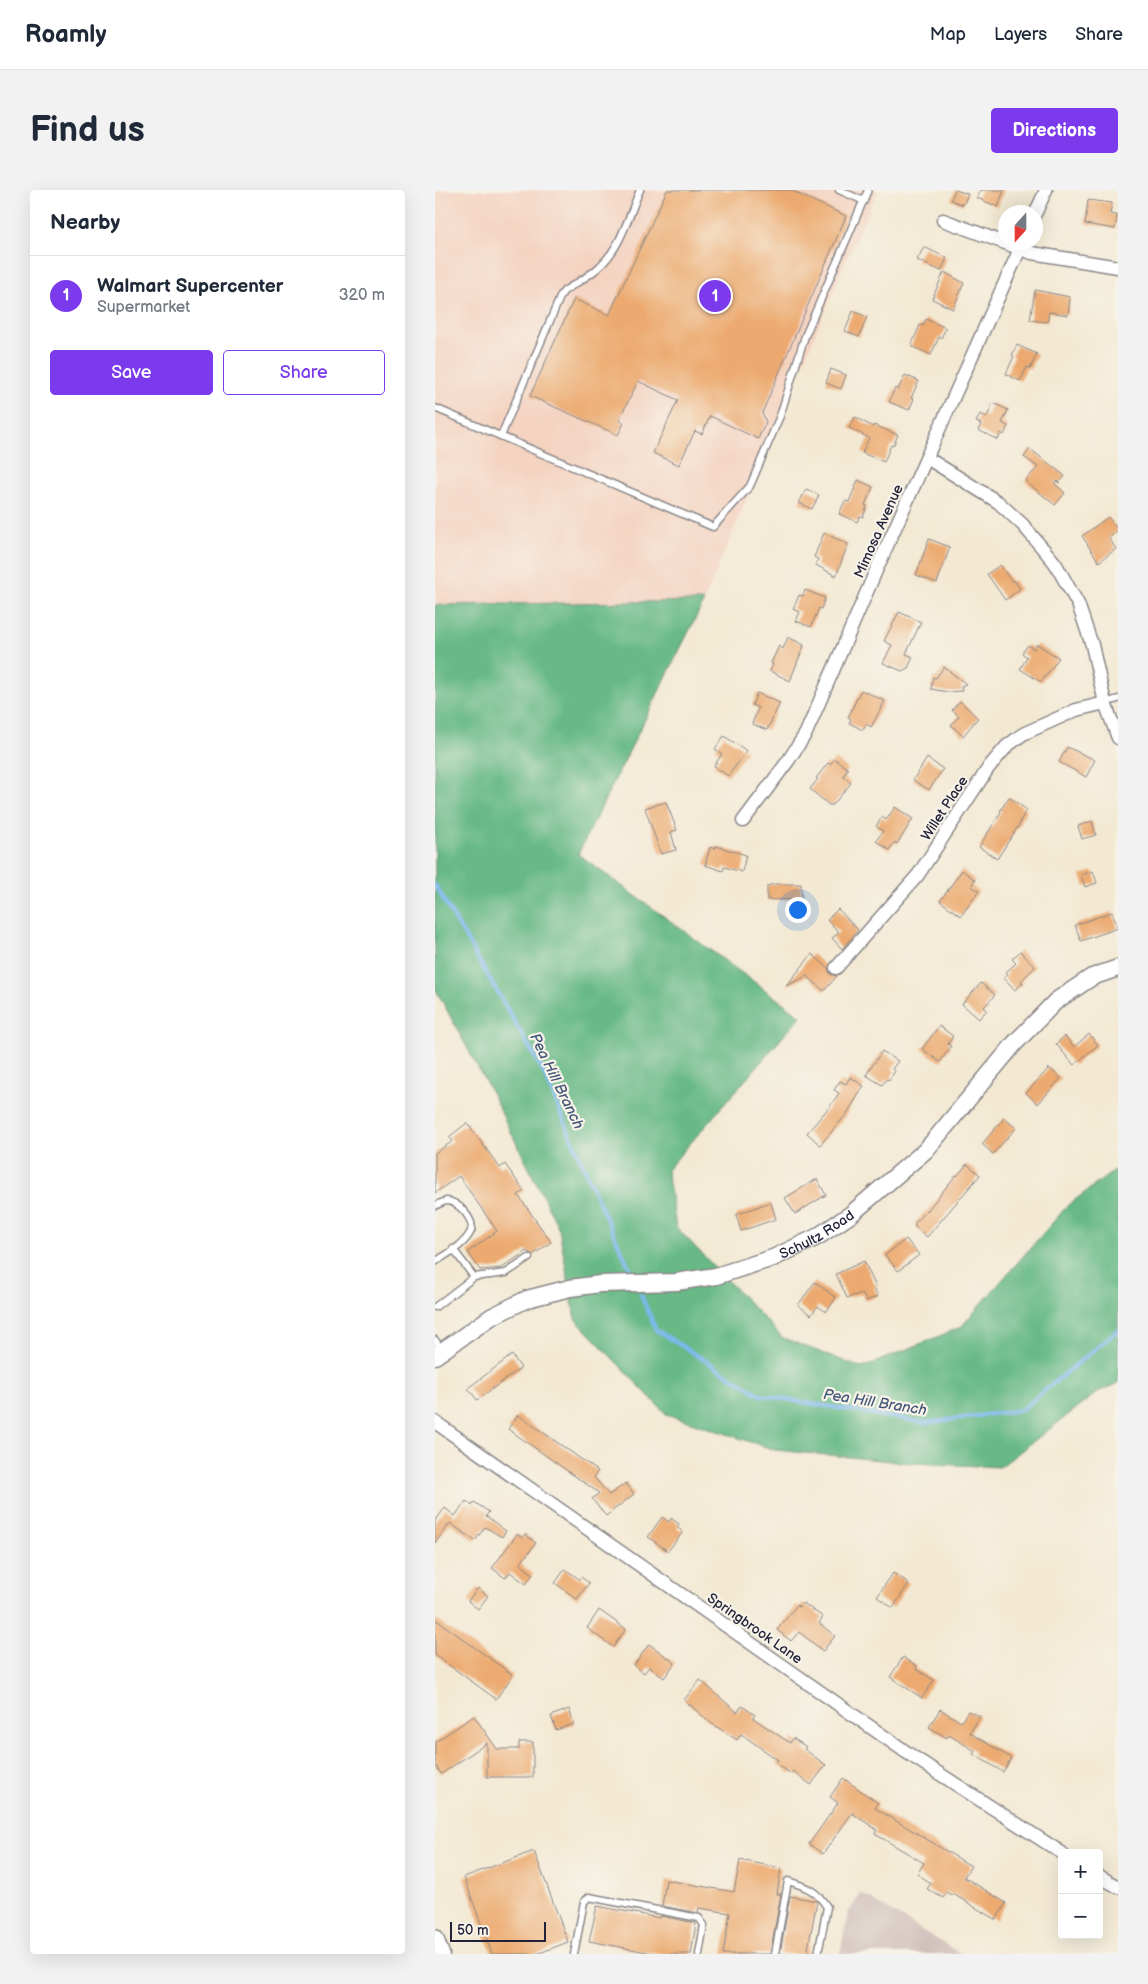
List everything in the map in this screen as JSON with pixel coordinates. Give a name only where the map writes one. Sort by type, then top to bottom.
[{"type":"street","points":[[1039,205],[1046,190]]},
{"type":"street","points":[[943,220],[998,238]]},
{"type":"street","name":"Mimosa Avenue","points":[[743,821],[788,761],[806,733],[878,566],[1019,250]]},
{"type":"street","points":[[1031,250],[1047,256],[1118,267]]},
{"type":"street","points":[[927,458],[998,502],[1023,524],[1055,563],[1078,604],[1092,645],[1105,703],[1118,738]]},
{"type":"street","name":"Willet Place","points":[[836,968],[918,875],[989,767],[1007,746],[1023,734],[1076,710],[1105,703]]},
{"type":"street","name":"Schultz Road","points":[[437,1349],[500,1312],[534,1297],[571,1288],[599,1284],[676,1282],[710,1278],[766,1261],[817,1238],[851,1215],[926,1150],[1015,1042],[1056,1001],[1092,977],[1118,968]]},
{"type":"street","name":"Springbrook Lane","points":[[435,1422],[909,1754],[1058,1850]]},
{"type":"street","points":[[1103,1878],[1118,1887]]},
{"type":"street","points":[[435,1938],[441,1954]]},
{"type":"lane","points":[[501,436],[561,295],[564,291],[599,268],[610,256],[621,236],[640,190]]},
{"type":"lane","points":[[839,190],[864,201]]},
{"type":"lane","points":[[435,408],[713,527],[750,486],[780,416],[805,336],[868,190]]},
{"type":"lane","points":[[1105,703],[1118,699]]},
{"type":"lane","points":[[435,1206],[445,1201],[455,1203],[472,1224],[469,1234],[464,1241],[435,1262]]},
{"type":"lane","points":[[453,1249],[474,1277]]},
{"type":"lane","points":[[435,1307],[474,1277],[506,1273],[529,1258]]},
{"type":"lane","points":[[775,1954],[788,1881],[806,1886],[819,1895],[827,1907],[818,1954]]},
{"type":"lane","points":[[574,1954],[584,1902],[589,1897],[699,1918],[704,1925],[699,1954]]},
{"type":"shaded area","points":[[435,190],[878,190],[844,265],[704,601],[435,605]]},
{"type":"shaded area","points":[[861,1893],[961,1954],[840,1954],[848,1913]]},
{"type":"green space","points":[[704,601],[578,854],[801,1016],[667,1170],[676,1227],[783,1338],[862,1368],[961,1327],[1068,1205],[1118,1168],[1118,1383],[1098,1392],[1000,1467],[911,1463],[775,1450],[666,1414],[575,1319],[559,1229],[493,1096],[435,988],[435,605]]},
{"type":"building","points":[[667,190],[790,190],[846,216],[762,413],[766,422],[758,439],[710,416],[702,434],[695,431],[679,465],[653,453],[678,400],[638,381],[619,420],[624,423],[618,435],[530,396],[574,299],[609,315]]},
{"type":"building","points":[[955,190],[968,194],[963,205],[951,200]]},
{"type":"building","points":[[981,190],[1004,190],[998,207],[977,198]]},
{"type":"building","points":[[1088,200],[1112,203],[1110,214],[1117,215],[1115,229],[1085,224]]},
{"type":"building","points":[[924,247],[947,258],[941,271],[917,260]]},
{"type":"building","points":[[944,272],[964,283],[953,309],[932,299]]},
{"type":"building","points":[[1035,290],[1070,297],[1068,315],[1049,312],[1047,322],[1030,320]]},
{"type":"building","points":[[853,311],[867,317],[859,337],[845,331]]},
{"type":"building","points":[[926,319],[946,328],[941,338],[939,337],[931,355],[911,346],[920,325],[923,326]]},
{"type":"building","points":[[1017,345],[1037,354],[1030,369],[1027,367],[1020,381],[1006,374]]},
{"type":"building","points":[[831,369],[846,375],[841,389],[826,383]]},
{"type":"building","points":[[905,375],[919,381],[911,398],[914,399],[909,410],[889,402],[895,388],[898,390]]},
{"type":"building","points":[[993,403],[1008,410],[1002,423],[1008,426],[1004,435],[1001,433],[998,440],[978,430],[981,424],[976,422],[980,414],[987,417]]},
{"type":"building","points":[[855,417],[873,427],[874,425],[898,435],[893,446],[891,445],[884,462],[862,453],[869,438],[849,428]]},
{"type":"building","points":[[1030,449],[1065,476],[1059,483],[1057,481],[1054,483],[1065,493],[1055,505],[1025,481],[1038,467],[1024,457]]},
{"type":"building","points":[[858,480],[873,487],[865,505],[867,506],[863,517],[860,516],[857,522],[839,514],[845,501],[849,502]]},
{"type":"building","points":[[806,489],[819,495],[812,509],[799,503]]},
{"type":"building","points":[[1108,517],[1118,530],[1109,538],[1116,549],[1099,562],[1082,536]]},
{"type":"building","points":[[824,533],[848,544],[836,576],[816,565],[818,559],[814,557]]},
{"type":"building","points":[[929,539],[950,547],[937,583],[916,575]]},
{"type":"building","points":[[1000,565],[1012,582],[1014,580],[1020,589],[1005,600],[987,574]]},
{"type":"building","points":[[805,590],[825,598],[811,627],[796,621],[800,612],[793,609],[799,595],[803,596]]},
{"type":"building","points":[[899,612],[921,622],[906,654],[913,657],[908,668],[902,671],[883,663],[892,645],[884,641]]},
{"type":"building","points":[[788,637],[804,645],[790,681],[770,671],[773,664],[771,663],[779,646],[783,649]]},
{"type":"building","points":[[1037,644],[1059,658],[1041,682],[1020,669],[1027,657],[1022,653],[1028,645],[1034,649]]},
{"type":"building","points":[[944,667],[966,684],[961,686],[962,691],[948,692],[931,689],[933,677],[936,678]]},
{"type":"building","points":[[861,690],[885,701],[871,727],[866,724],[863,730],[849,723],[851,719],[848,717]]},
{"type":"building","points":[[757,693],[780,703],[767,730],[752,724],[758,708],[752,705]]},
{"type":"building","points":[[960,701],[978,718],[963,736],[951,725],[959,716],[952,710]]},
{"type":"building","points":[[724,736],[747,751],[728,776],[714,766],[722,754],[715,749]]},
{"type":"building","points":[[1067,747],[1095,760],[1086,777],[1059,762]]},
{"type":"building","points":[[927,758],[943,769],[929,790],[913,780]]},
{"type":"building","points":[[835,759],[848,769],[843,776],[851,783],[833,805],[829,805],[810,789],[828,763],[830,764]]},
{"type":"building","points":[[1009,797],[1027,810],[997,859],[979,847]]},
{"type":"building","points":[[666,802],[677,830],[671,832],[676,850],[661,854],[645,808]]},
{"type":"building","points":[[895,807],[913,819],[897,844],[895,842],[889,850],[876,841],[883,831],[876,826],[882,817],[886,820]]},
{"type":"building","points":[[1092,821],[1096,835],[1082,839],[1078,826]]},
{"type":"building","points":[[716,846],[746,855],[742,872],[724,867],[723,871],[705,865],[710,847],[715,849]]},
{"type":"building","points":[[962,870],[975,880],[971,886],[979,891],[961,916],[940,901]]},
{"type":"building","points":[[1093,871],[1097,883],[1085,887],[1081,875]]},
{"type":"building","points":[[775,884],[801,884],[802,899],[767,900],[767,886]]},
{"type":"building","points":[[838,909],[858,930],[842,949],[832,938],[839,932],[827,920]]},
{"type":"building","points":[[1112,912],[1118,928],[1081,941],[1075,925]]},
{"type":"building","points":[[1020,951],[1035,967],[1015,990],[1004,978],[1008,974],[1006,972],[1016,963],[1012,959]]},
{"type":"building","points":[[812,954],[828,968],[830,974],[837,976],[824,991],[807,976],[786,986]]},
{"type":"building","points":[[981,983],[995,995],[984,1007],[987,1010],[979,1019],[962,1004]]},
{"type":"building","points":[[939,1026],[953,1036],[948,1044],[951,1046],[940,1062],[922,1049]]},
{"type":"building","points":[[1089,1034],[1098,1045],[1074,1065],[1056,1044],[1065,1036],[1074,1047]]},
{"type":"building","points":[[882,1051],[898,1061],[892,1069],[895,1071],[889,1080],[887,1079],[882,1085],[866,1075]]},
{"type":"building","points":[[1049,1068],[1061,1078],[1038,1104],[1026,1093]]},
{"type":"building","points":[[850,1077],[864,1086],[846,1115],[820,1145],[807,1133],[839,1093],[834,1090],[840,1081],[846,1084]]},
{"type":"building","points":[[1004,1118],[1016,1128],[993,1154],[982,1144]]},
{"type":"building","points":[[467,1123],[500,1168],[505,1164],[524,1191],[518,1195],[551,1242],[533,1255],[526,1251],[502,1268],[480,1270],[468,1252],[497,1231],[459,1176],[435,1193],[435,1153],[453,1141],[449,1137]]},
{"type":"building","points":[[967,1164],[980,1175],[927,1237],[915,1227],[915,1223]]},
{"type":"building","points":[[817,1179],[826,1195],[795,1214],[785,1198]]},
{"type":"building","points":[[771,1203],[776,1219],[741,1231],[736,1215]]},
{"type":"building","points":[[906,1239],[919,1255],[898,1271],[885,1255]]},
{"type":"building","points":[[864,1261],[878,1296],[866,1301],[862,1293],[847,1298],[836,1274]]},
{"type":"building","points":[[815,1282],[836,1298],[826,1312],[818,1306],[811,1315],[798,1305]]},
{"type":"building","points":[[512,1355],[521,1368],[477,1400],[468,1388]]},
{"type":"building","points":[[518,1415],[598,1471],[594,1477],[609,1495],[626,1483],[634,1494],[606,1516],[592,1499],[599,1493],[508,1429]]},
{"type":"building","points":[[466,1501],[472,1506],[474,1502],[489,1512],[486,1516],[506,1531],[502,1537],[485,1527],[475,1541],[450,1523],[435,1543],[435,1521],[445,1508],[455,1516]]},
{"type":"building","points":[[662,1517],[669,1522],[671,1518],[679,1524],[677,1527],[683,1532],[668,1551],[648,1537]]},
{"type":"building","points":[[517,1534],[523,1538],[525,1534],[536,1543],[520,1564],[533,1574],[526,1584],[510,1572],[505,1578],[492,1568]]},
{"type":"building","points":[[565,1569],[579,1579],[581,1577],[589,1583],[577,1599],[555,1583]]},
{"type":"building","points":[[893,1573],[909,1583],[893,1608],[877,1597]]},
{"type":"building","points":[[478,1588],[488,1596],[478,1609],[468,1601]]},
{"type":"building","points":[[803,1603],[823,1617],[819,1623],[835,1636],[823,1651],[799,1632],[791,1641],[777,1630],[797,1605],[799,1607]]},
{"type":"building","points":[[599,1610],[626,1629],[613,1647],[587,1628]]},
{"type":"building","points":[[435,1619],[513,1675],[496,1699],[435,1655]]},
{"type":"building","points":[[649,1644],[675,1663],[664,1678],[649,1667],[644,1673],[634,1665]]},
{"type":"building","points":[[903,1657],[917,1666],[916,1669],[934,1680],[922,1698],[890,1677]]},
{"type":"building","points":[[700,1680],[737,1712],[742,1706],[755,1715],[753,1718],[790,1743],[793,1738],[806,1747],[804,1749],[826,1765],[811,1785],[793,1771],[791,1774],[776,1763],[778,1760],[741,1734],[737,1740],[711,1723],[684,1700]]},
{"type":"building","points":[[569,1709],[574,1724],[556,1730],[551,1716]]},
{"type":"building","points":[[940,1709],[961,1722],[968,1711],[980,1716],[970,1733],[1011,1758],[1003,1772],[973,1754],[975,1751],[949,1735],[947,1738],[929,1727]]},
{"type":"building","points":[[474,1716],[497,1749],[519,1749],[519,1742],[533,1742],[533,1777],[487,1777],[487,1743],[441,1774],[435,1764],[435,1742]]},
{"type":"building","points":[[843,1778],[878,1803],[875,1808],[971,1866],[964,1877],[1006,1903],[996,1920],[953,1894],[952,1896],[947,1892],[943,1898],[927,1889],[931,1883],[917,1874],[924,1863],[875,1834],[877,1830],[852,1813],[823,1854],[809,1844],[838,1803],[830,1797]]},
{"type":"building","points":[[534,1851],[568,1942],[537,1954],[492,1954],[464,1877]]},
{"type":"building","points":[[740,1860],[781,1868],[777,1894],[781,1894],[770,1954],[723,1954],[730,1913],[699,1908],[698,1913],[662,1906],[666,1880],[734,1892]]},
{"type":"building","points":[[790,1896],[817,1901],[807,1954],[780,1954]]},
{"type":"building","points":[[597,1906],[696,1923],[691,1954],[657,1954],[589,1941]]},
{"type":"waterway","name":"Pea Hill Branch","points":[[435,885],[542,1069],[601,1207],[630,1269]]},
{"type":"waterway","name":"Pea Hill Branch","points":[[641,1295],[656,1330],[761,1395],[925,1423],[1021,1410],[1118,1330]]},
{"type":"place","name":"Walmart Supercenter","points":[[715,296]]}]
